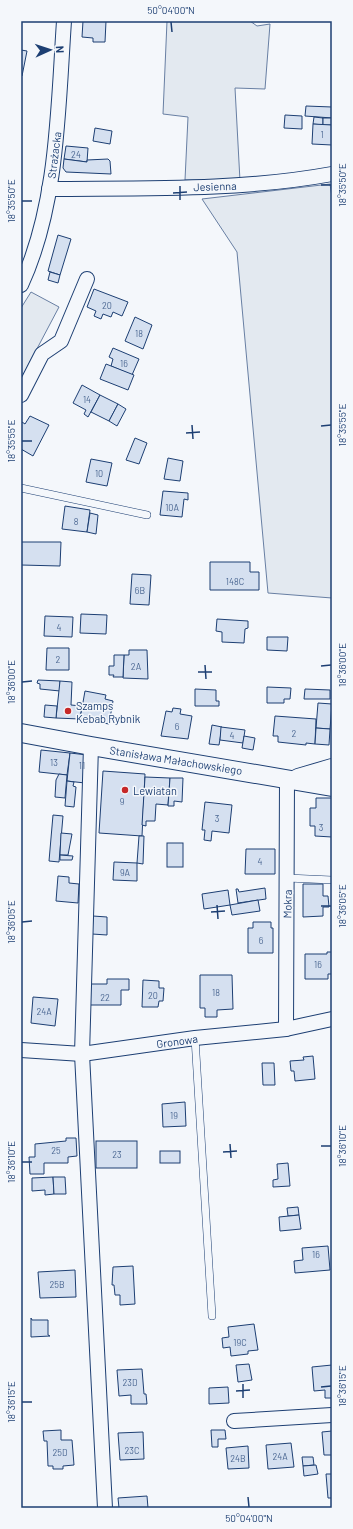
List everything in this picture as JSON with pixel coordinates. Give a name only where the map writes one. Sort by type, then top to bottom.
[{"type":"street","name":"Strażacka","points":[[21,285],[33,259],[49,189],[57,133],[64,21]]},
{"type":"street","name":"Jesienna","points":[[49,189],[234,186],[303,179],[332,174]]},
{"type":"street","points":[[21,395],[42,354],[61,341],[87,279]]},
{"type":"street","name":"Stanisława Małachowskiego","points":[[21,733],[332,787]]},
{"type":"street","points":[[91,746],[82,1054],[105,1508]]},
{"type":"street","points":[[290,780],[332,768]]},
{"type":"street","name":"Mokra","points":[[286,1029],[287,878],[290,780]]},
{"type":"street","name":"Gronowa","points":[[21,1050],[82,1054],[195,1038],[286,1029],[332,1022]]},
{"type":"street","points":[[234,1421],[332,1415]]},
{"type":"lane","points":[[21,488],[146,515]]},
{"type":"lane","points":[[287,878],[332,880]]},
{"type":"lane","points":[[195,1038],[212,1316]]},
{"type":"shaded area","points":[[167,21],[250,21],[257,26],[270,24],[265,89],[235,88],[240,181],[185,180],[188,117],[163,114]]},
{"type":"shaded area","points":[[330,184],[332,197],[332,598],[268,593],[237,252],[202,199]]},
{"type":"shaded area","points":[[31,292],[59,307],[21,379],[21,308]]},
{"type":"building","points":[[83,21],[106,21],[105,42],[93,42],[93,38],[82,37]]},
{"type":"building","points":[[21,50],[27,51],[22,76],[21,76]]},
{"type":"building","points":[[306,106],[332,107],[332,118],[305,116]]},
{"type":"building","points":[[285,115],[302,116],[302,129],[284,128]]},
{"type":"building","points":[[314,117],[323,118],[323,125],[313,124]]},
{"type":"building","points":[[323,118],[332,118],[332,125],[323,125]]},
{"type":"building","points":[[313,124],[332,125],[332,145],[312,144]]},
{"type":"building","points":[[95,128],[112,131],[110,144],[93,141]]},
{"type":"building","points":[[66,146],[88,148],[87,162],[64,159]]},
{"type":"building","points":[[64,159],[87,162],[87,160],[108,159],[110,161],[111,174],[66,172],[63,168]]},
{"type":"building","points":[[58,235],[71,239],[60,275],[48,271]]},
{"type":"building","points":[[50,272],[60,275],[58,283],[48,280]]},
{"type":"building","points":[[94,289],[128,302],[122,316],[113,312],[111,317],[103,314],[101,319],[94,316],[96,311],[87,307]]},
{"type":"building","points":[[135,317],[152,325],[143,349],[125,341]]},
{"type":"building","points":[[113,348],[139,359],[132,375],[111,366],[113,359],[109,357]]},
{"type":"building","points":[[106,364],[134,375],[128,390],[100,379]]},
{"type":"building","points":[[82,385],[100,395],[88,417],[84,414],[86,410],[73,403]]},
{"type":"building","points":[[100,395],[118,404],[109,421],[91,412]]},
{"type":"building","points":[[118,404],[126,409],[117,426],[109,421]]},
{"type":"building","points":[[30,416],[49,425],[33,456],[21,449],[21,424],[22,422],[25,424]]},
{"type":"building","points":[[135,438],[147,443],[139,464],[126,460]]},
{"type":"building","points":[[168,458],[183,461],[180,481],[164,479]]},
{"type":"building","points":[[91,459],[112,463],[107,486],[86,482]]},
{"type":"building","points":[[163,491],[188,493],[188,500],[184,499],[182,517],[160,515]]},
{"type":"building","points":[[65,506],[90,510],[87,532],[62,529]]},
{"type":"building","points":[[90,513],[98,515],[96,534],[87,532]]},
{"type":"building","points":[[21,542],[61,542],[60,566],[21,565]]},
{"type":"building","points":[[210,562],[250,562],[250,572],[259,572],[259,590],[210,590]]},
{"type":"building","points":[[132,574],[151,575],[149,605],[130,604]]},
{"type":"building","points":[[81,614],[107,615],[106,634],[80,633]]},
{"type":"building","points":[[45,616],[73,617],[72,637],[44,636]]},
{"type":"building","points":[[217,619],[248,621],[248,628],[245,629],[244,643],[222,642],[222,632],[216,631]]},
{"type":"building","points":[[267,637],[288,637],[287,651],[267,650]]},
{"type":"building","points":[[47,648],[69,648],[69,670],[46,670]]},
{"type":"building","points":[[129,650],[147,650],[148,679],[123,678],[124,655],[129,655]]},
{"type":"building","points":[[114,655],[124,655],[123,677],[113,677],[114,675],[109,675],[109,666],[114,666]]},
{"type":"building","points":[[38,680],[60,681],[60,691],[40,689],[40,684],[37,683]]},
{"type":"building","points":[[60,681],[72,682],[71,705],[82,706],[80,719],[56,718]]},
{"type":"building","points":[[267,687],[291,688],[290,699],[284,699],[284,703],[267,703]]},
{"type":"building","points":[[195,689],[216,690],[216,701],[219,701],[219,706],[195,706]]},
{"type":"building","points":[[305,689],[330,690],[330,699],[304,699]]},
{"type":"building","points":[[85,691],[106,695],[105,699],[113,701],[109,724],[80,719]]},
{"type":"building","points":[[318,703],[332,704],[330,729],[316,728]]},
{"type":"building","points":[[45,705],[57,706],[56,718],[44,717]]},
{"type":"building","points":[[173,708],[181,709],[180,714],[192,716],[188,739],[161,736],[166,711],[172,712]]},
{"type":"building","points":[[275,716],[316,719],[315,744],[306,743],[306,745],[278,742],[278,736],[273,736]]},
{"type":"building","points":[[212,725],[222,727],[219,745],[209,744]]},
{"type":"building","points":[[221,727],[245,730],[243,743],[220,740]]},
{"type":"building","points":[[316,728],[330,729],[329,745],[315,744]]},
{"type":"building","points":[[244,736],[255,738],[253,750],[242,748]]},
{"type":"building","points":[[41,750],[70,753],[67,775],[39,772]]},
{"type":"building","points":[[70,753],[96,756],[85,783],[67,781]]},
{"type":"building","points":[[103,771],[145,774],[142,836],[99,833]]},
{"type":"building","points":[[59,774],[67,775],[65,798],[55,797],[56,780]]},
{"type":"building","points":[[145,777],[170,778],[168,805],[156,804],[155,821],[146,821],[146,826],[142,825]]},
{"type":"building","points":[[170,778],[183,778],[182,802],[174,801],[174,806],[168,806]]},
{"type":"building","points":[[67,781],[74,782],[73,786],[76,787],[74,807],[65,806]]},
{"type":"building","points":[[316,798],[332,798],[332,837],[315,836],[315,826],[310,826],[310,808],[316,808]]},
{"type":"building","points":[[205,802],[232,805],[229,833],[212,831],[211,841],[204,840],[205,830],[202,830]]},
{"type":"building","points":[[53,815],[63,816],[59,862],[49,861]]},
{"type":"building","points":[[61,833],[72,834],[68,855],[60,855]]},
{"type":"building","points":[[139,836],[144,836],[143,864],[137,863]]},
{"type":"building","points":[[167,843],[183,843],[183,867],[167,867]]},
{"type":"building","points":[[246,849],[275,849],[275,874],[245,874]]},
{"type":"building","points":[[60,855],[73,856],[72,860],[60,860]]},
{"type":"building","points":[[114,862],[137,863],[137,881],[113,880]]},
{"type":"building","points":[[58,876],[69,877],[69,883],[79,884],[78,903],[56,901]]},
{"type":"building","points":[[303,884],[323,884],[323,896],[328,896],[329,907],[323,907],[323,916],[303,917]]},
{"type":"building","points":[[265,888],[266,899],[238,903],[236,889],[238,889],[239,892]]},
{"type":"building","points":[[228,890],[230,905],[204,909],[202,894]]},
{"type":"building","points":[[258,900],[260,911],[232,915],[230,905]]},
{"type":"building","points":[[93,916],[107,917],[107,935],[92,934]]},
{"type":"building","points":[[253,922],[271,922],[271,928],[273,928],[273,953],[248,953],[248,928],[253,928]]},
{"type":"building","points":[[327,952],[332,952],[332,974],[328,974],[328,979],[305,979],[305,954],[327,954]]},
{"type":"building","points":[[200,975],[232,975],[233,1009],[217,1010],[217,1017],[205,1017],[205,1008],[200,1008]]},
{"type":"building","points":[[107,979],[129,979],[129,990],[121,990],[121,1005],[89,1005],[89,984],[107,984]]},
{"type":"building","points":[[143,980],[159,981],[159,988],[164,988],[163,1001],[159,1001],[158,1007],[142,1007]]},
{"type":"building","points":[[33,997],[58,999],[55,1026],[31,1023]]},
{"type":"building","points":[[313,1056],[315,1079],[295,1081],[294,1071],[291,1071],[290,1061],[304,1060],[303,1057]]},
{"type":"building","points":[[262,1063],[274,1063],[275,1085],[263,1085]]},
{"type":"building","points":[[185,1102],[186,1126],[163,1127],[162,1104]]},
{"type":"building","points":[[66,1138],[76,1138],[77,1156],[68,1157],[68,1163],[44,1163],[44,1174],[30,1174],[29,1157],[35,1157],[35,1144],[66,1141]]},
{"type":"building","points":[[96,1141],[137,1141],[137,1168],[96,1168]]},
{"type":"building","points":[[160,1151],[180,1151],[180,1163],[160,1163]]},
{"type":"building","points":[[288,1163],[290,1186],[273,1187],[273,1180],[278,1179],[277,1164]]},
{"type":"building","points":[[53,1177],[54,1194],[45,1195],[45,1190],[32,1191],[32,1178]]},
{"type":"building","points":[[53,1177],[65,1177],[66,1194],[54,1194]]},
{"type":"building","points":[[298,1207],[299,1215],[288,1216],[287,1208]]},
{"type":"building","points":[[299,1215],[301,1229],[280,1231],[279,1217]]},
{"type":"building","points":[[328,1246],[330,1270],[295,1273],[294,1261],[303,1260],[302,1248]]},
{"type":"building","points":[[133,1266],[135,1304],[120,1305],[120,1295],[115,1295],[114,1285],[112,1285],[113,1267]]},
{"type":"building","points":[[75,1270],[76,1297],[40,1298],[38,1272]]},
{"type":"building","points":[[31,1318],[32,1320],[48,1320],[48,1335],[50,1336],[31,1337]]},
{"type":"building","points":[[254,1324],[258,1350],[248,1351],[248,1354],[231,1356],[230,1347],[223,1348],[222,1338],[229,1337],[228,1327]]},
{"type":"building","points":[[249,1364],[252,1380],[238,1382],[236,1365]]},
{"type":"building","points":[[332,1365],[332,1398],[325,1398],[325,1390],[314,1391],[312,1367]]},
{"type":"building","points":[[142,1369],[144,1394],[146,1394],[147,1404],[131,1404],[131,1395],[119,1396],[117,1370]]},
{"type":"building","points":[[228,1387],[229,1403],[209,1404],[209,1388]]},
{"type":"building","points":[[61,1430],[61,1440],[72,1440],[74,1465],[63,1466],[63,1469],[53,1469],[53,1466],[48,1466],[47,1441],[44,1441],[43,1431]]},
{"type":"building","points":[[211,1430],[225,1430],[226,1439],[218,1439],[218,1447],[212,1447]]},
{"type":"building","points":[[332,1431],[332,1455],[324,1455],[322,1432]]},
{"type":"building","points":[[143,1432],[144,1459],[120,1460],[118,1433]]},
{"type":"building","points":[[291,1443],[294,1467],[268,1469],[266,1445]]},
{"type":"building","points":[[248,1446],[249,1468],[228,1469],[226,1448]]},
{"type":"building","points":[[302,1457],[313,1457],[314,1465],[303,1466]]},
{"type":"building","points":[[316,1465],[318,1474],[304,1476],[303,1466]]},
{"type":"building","points":[[326,1474],[332,1474],[332,1498],[328,1498]]},
{"type":"building","points":[[147,1496],[148,1508],[119,1508],[118,1498]]},
{"type":"place","name":"Szamps Kebab Rybnik","points":[[68,711]]},
{"type":"place","name":"Lewiatan","points":[[125,790]]}]
